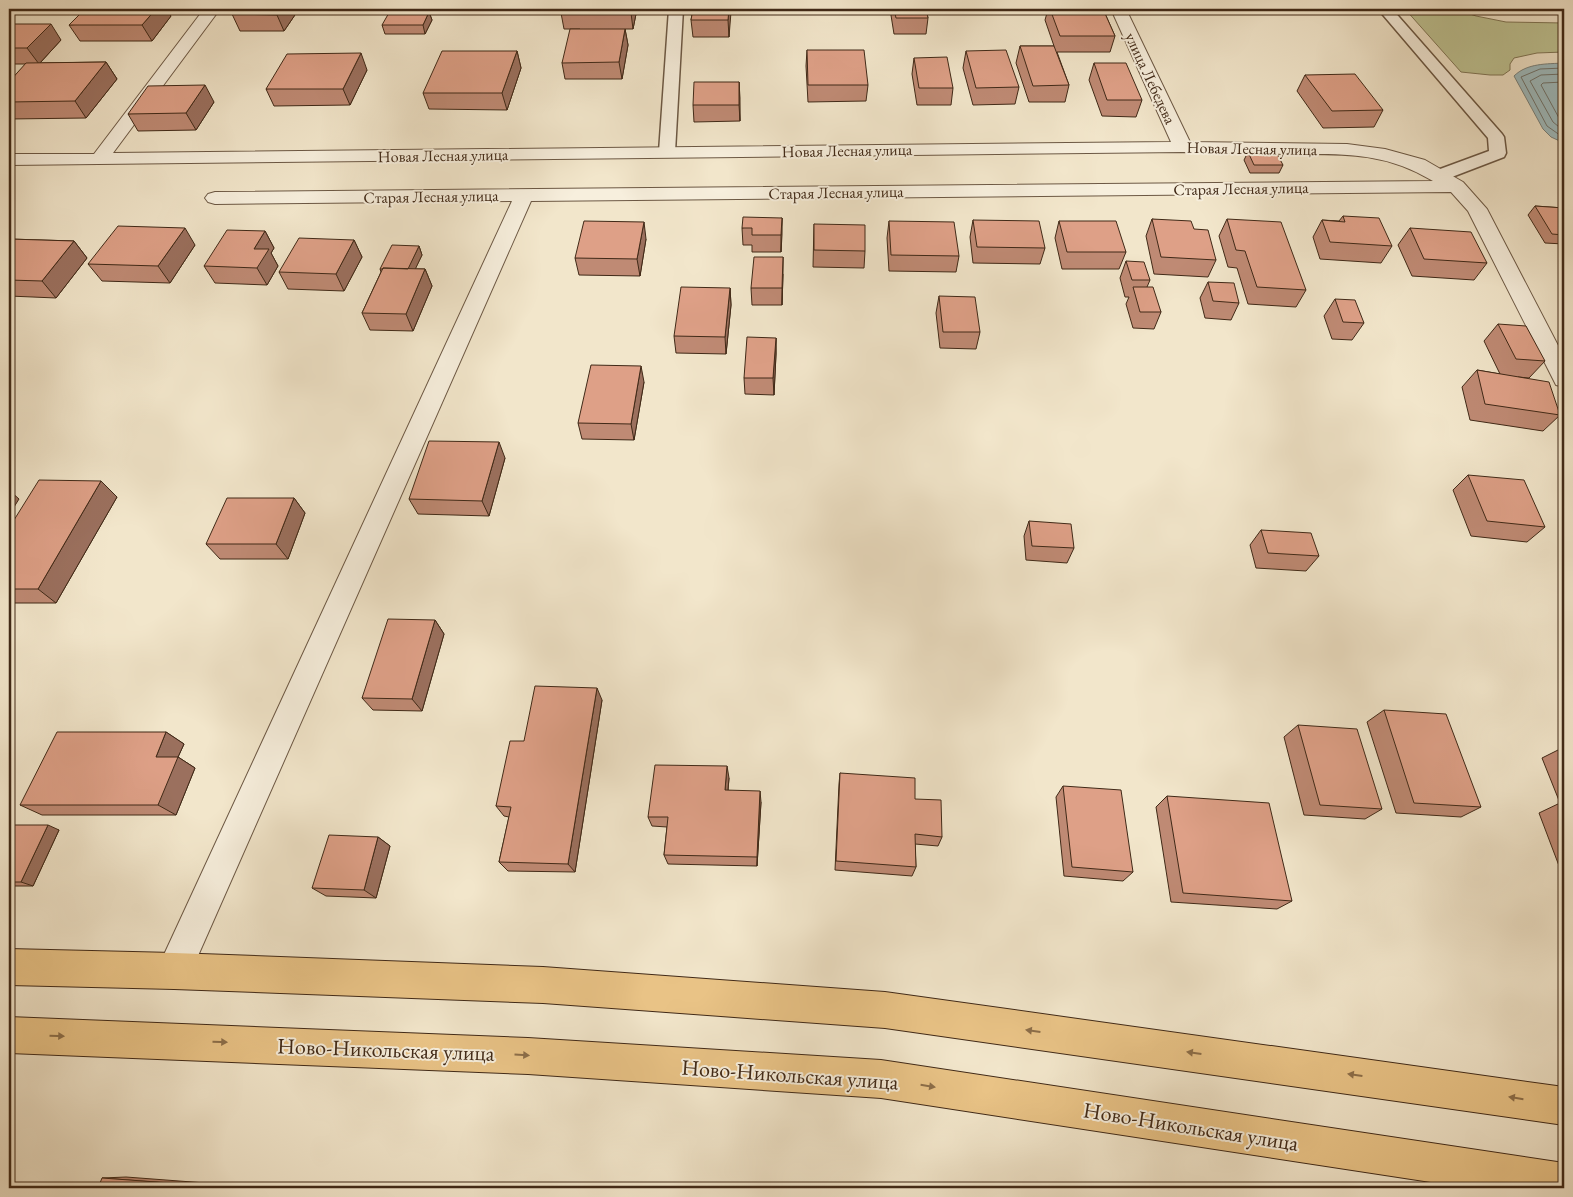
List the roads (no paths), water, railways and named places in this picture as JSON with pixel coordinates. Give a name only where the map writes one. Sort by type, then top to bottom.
[{"type":"main road","points":[[9,967],[174,971],[543,985],[885,1010],[1564,1106]]},
{"type":"main road","name":"Ново-Никольская улица","points":[[9,1035],[528,1056],[881,1079],[1564,1183]]},
{"type":"street","points":[[99,160],[212,9]]},
{"type":"street","name":"улица Лебедева","points":[[1119,9],[1182,147]]},
{"type":"street","name":"Новая Лесная улица","points":[[9,160],[1182,147],[1347,149],[1385,154],[1418,164],[1456,186],[1477,208],[1564,379]]},
{"type":"street","name":"Старая Лесная улица","points":[[215,198],[1456,186]]},
{"type":"street","points":[[174,971],[524,195]]},
{"type":"lane","points":[[667,152],[676,9]]},
{"type":"lane","points":[[1385,9],[1496,136],[1498,153],[1438,176]]},
{"type":"water","points":[[1564,63],[1564,143],[1551,137],[1543,129],[1514,76],[1531,66]]}]
